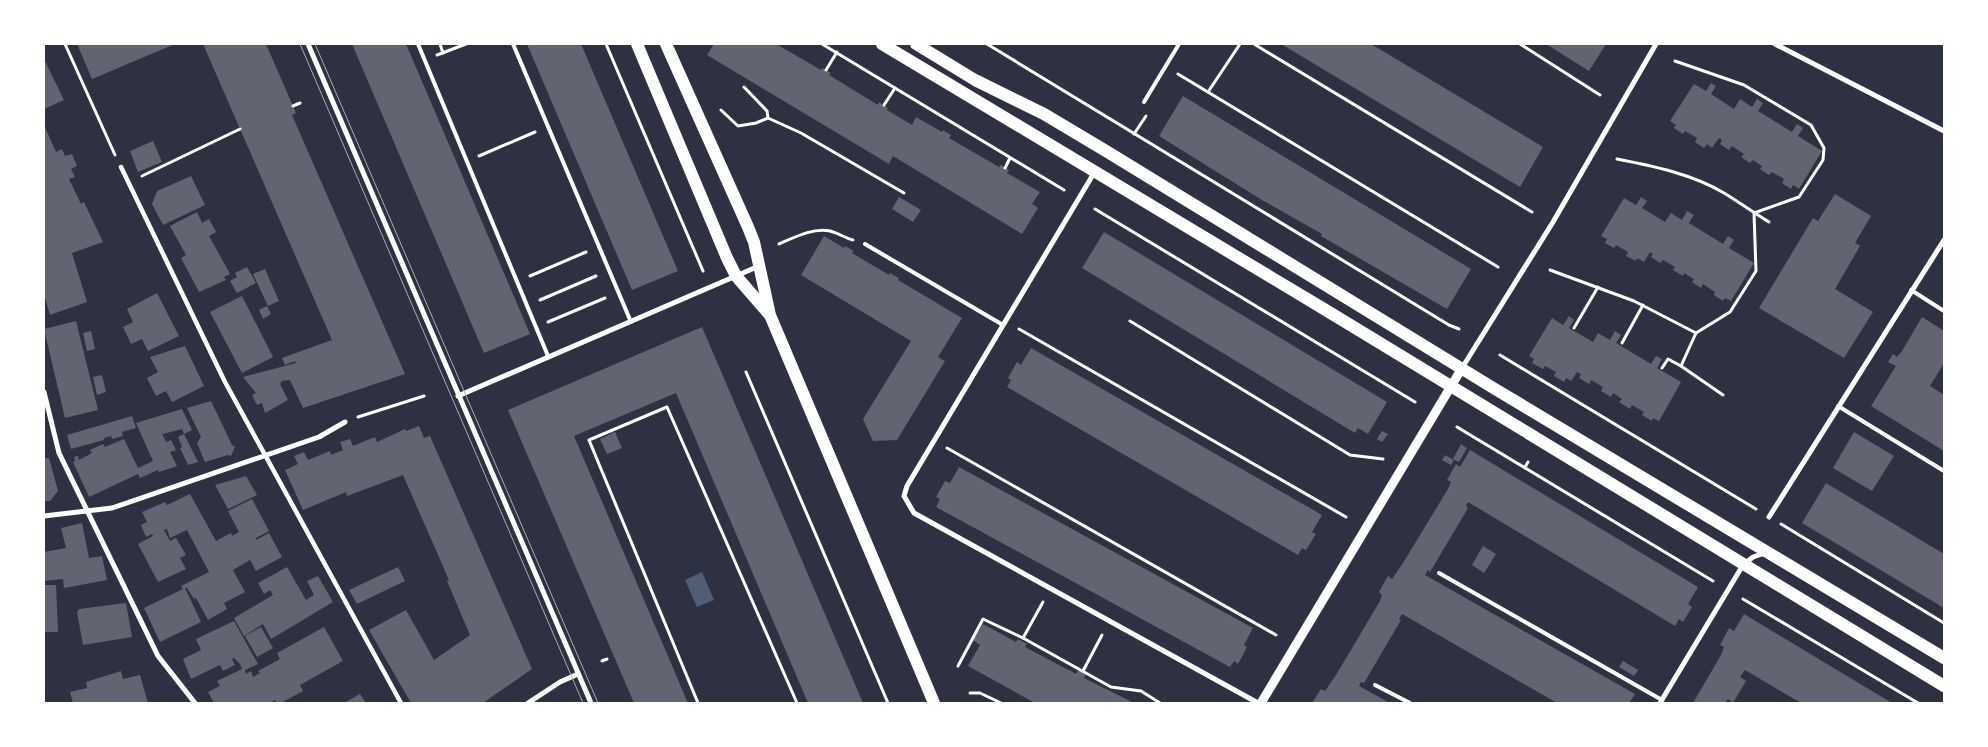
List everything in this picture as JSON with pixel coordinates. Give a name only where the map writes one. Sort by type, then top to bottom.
[{"type":"main road","points":[[637,44],[736,276],[770,315]]},
{"type":"main road","points":[[666,44],[748,227],[770,315],[934,703]]},
{"type":"main road","points":[[882,44],[1452,386],[1944,686]]},
{"type":"main road","points":[[916,44],[975,80],[1044,114],[1944,658]]},
{"type":"street","points":[[308,44],[591,703]]},
{"type":"street","points":[[1095,172],[907,486],[904,496],[914,513],[1260,703],[1462,368],[1553,222],[1656,44]]},
{"type":"street","points":[[1774,44],[1944,131]]},
{"type":"street","points":[[121,167],[175,283],[264,457],[402,703]]},
{"type":"street","points":[[1769,517],[1944,240]]},
{"type":"street","points":[[458,396],[759,266]]},
{"type":"street","points":[[44,392],[59,453],[158,656],[195,703]]},
{"type":"street","points":[[44,516],[112,508],[319,437],[345,422]]},
{"type":"street","points":[[1661,702],[1743,565],[1753,557],[1767,552]]},
{"type":"street","points":[[528,703],[560,682],[578,674]]},
{"type":"lane","points":[[418,44],[548,356]]},
{"type":"lane","points":[[513,44],[631,322]]},
{"type":"lane","points":[[1144,102],[1179,44]]},
{"type":"lane","points":[[865,244],[1003,325]]},
{"type":"lane","points":[[1911,290],[1944,311]]},
{"type":"lane","points":[[1838,406],[1944,471]]},
{"type":"lane","points":[[1439,573],[1661,702]]},
{"type":"lane","points":[[1375,685],[1410,703]]},
{"type":"path","points":[[65,44],[121,167]]},
{"type":"path","points":[[440,44],[444,53]]},
{"type":"path","points":[[425,61],[466,44]]},
{"type":"path","points":[[606,44],[702,271]]},
{"type":"path","points":[[822,44],[1064,190]]},
{"type":"path","points":[[987,44],[1386,287],[1449,325],[1459,329]]},
{"type":"path","points":[[1208,92],[1240,44]]},
{"type":"path","points":[[1254,44],[1532,212]]},
{"type":"path","points":[[1520,44],[1600,95]]},
{"type":"path","points":[[826,70],[837,52]]},
{"type":"path","points":[[1675,61],[1744,85],[1811,125],[1824,148],[1823,160],[1799,198],[1754,214]]},
{"type":"path","points":[[1166,66],[1498,267]]},
{"type":"path","points":[[744,87],[767,111],[768,118]]},
{"type":"path","points":[[884,105],[895,88]]},
{"type":"path","points":[[293,106],[300,103]]},
{"type":"path","points":[[721,110],[738,126],[756,123],[768,118],[801,133],[904,193]]},
{"type":"path","points":[[466,161],[547,127]]},
{"type":"path","points":[[128,182],[240,129]]},
{"type":"path","points":[[1005,168],[1010,158]]},
{"type":"path","points":[[1617,159],[1652,165],[1703,183],[1723,192],[1754,214],[1770,222]]},
{"type":"path","points":[[1095,208],[1415,402]]},
{"type":"path","points":[[1680,366],[1696,333],[1730,312],[1756,270],[1754,214]]},
{"type":"path","points":[[779,244],[803,234],[823,230],[865,244]]},
{"type":"path","points":[[518,281],[598,246]]},
{"type":"path","points":[[1550,270],[1642,305],[1696,333]]},
{"type":"path","points":[[527,304],[609,271]]},
{"type":"path","points":[[1383,291],[1386,287]]},
{"type":"path","points":[[1574,328],[1598,287]]},
{"type":"path","points":[[536,327],[618,293]]},
{"type":"path","points":[[1622,343],[1642,305]]},
{"type":"path","points":[[1130,321],[1350,454],[1383,459]]},
{"type":"path","points":[[1019,329],[1346,517]]},
{"type":"path","points":[[1500,355],[1944,623]]},
{"type":"path","points":[[1662,368],[1668,359],[1723,395]]},
{"type":"path","points":[[746,372],[888,703]]},
{"type":"path","points":[[345,422],[424,396]]},
{"type":"path","points":[[698,703],[589,440],[667,407],[797,703]]},
{"type":"path","points":[[1457,427],[1713,581]]},
{"type":"path","points":[[947,448],[1276,635]]},
{"type":"path","points":[[1525,467],[1528,462]]},
{"type":"path","points":[[1743,599],[1918,703]]},
{"type":"path","points":[[1023,638],[1043,602]]},
{"type":"path","points":[[958,666],[983,619],[1023,638],[1111,687],[1141,690],[1160,703]]},
{"type":"path","points":[[1083,671],[1102,635]]},
{"type":"path","points":[[602,661],[607,659]]},
{"type":"path","points":[[970,694],[980,693],[1002,703]]},
{"type":"water","points":[[702,572],[714,600],[697,607],[685,580]]},
{"type":"building","points":[[77,44],[175,44],[92,79]]},
{"type":"building","points":[[203,44],[266,44],[296,113],[292,115],[405,374],[303,408],[290,380],[282,381],[280,384],[288,400],[265,413],[262,403],[257,405],[252,395],[256,393],[243,377],[296,363],[295,361],[285,365],[282,358],[332,340]]},
{"type":"building","points":[[352,44],[406,44],[530,334],[484,353]]},
{"type":"building","points":[[527,44],[581,44],[678,271],[632,290]]},
{"type":"building","points":[[714,44],[776,44],[821,70],[822,68],[826,70],[831,73],[829,75],[878,105],[879,102],[888,108],[887,110],[912,125],[916,117],[942,132],[943,130],[951,135],[949,138],[999,167],[1001,165],[1009,170],[1007,173],[1040,192],[1032,204],[1038,208],[1022,234],[893,156],[889,164],[707,55]]},
{"type":"building","points":[[1281,44],[1371,44],[1543,147],[1520,187]]},
{"type":"building","points":[[1546,44],[1606,44],[1589,71]]},
{"type":"building","points":[[44,59],[64,100],[44,109]]},
{"type":"building","points":[[1711,83],[1716,86],[1711,94],[1734,109],[1740,99],[1752,107],[1757,99],[1763,103],[1758,111],[1792,132],[1797,124],[1803,128],[1798,136],[1822,151],[1799,189],[1793,185],[1791,189],[1782,183],[1784,179],[1772,172],[1769,175],[1760,169],[1762,166],[1753,160],[1750,163],[1741,157],[1744,154],[1732,146],[1729,150],[1720,144],[1722,140],[1719,138],[1712,148],[1707,144],[1704,148],[1695,142],[1697,138],[1685,131],[1683,134],[1674,128],[1676,125],[1670,121],[1694,84],[1706,91]]},
{"type":"building","points":[[1183,96],[1471,269],[1447,309],[1321,236],[1322,234],[1262,200],[1159,136]]},
{"type":"building","points":[[44,125],[56,152],[62,149],[65,156],[72,154],[77,166],[71,169],[75,177],[69,179],[81,204],[84,202],[103,242],[72,253],[87,302],[50,315],[44,294]]},
{"type":"building","points":[[153,141],[162,162],[138,172],[130,151]]},
{"type":"building","points":[[191,176],[205,205],[163,225],[152,204],[157,191]]},
{"type":"building","points":[[1835,194],[1871,216],[1855,243],[1860,246],[1835,289],[1873,312],[1844,358],[1759,308],[1813,218],[1818,221]]},
{"type":"building","points":[[899,197],[921,210],[913,222],[892,209]]},
{"type":"building","points":[[1641,197],[1647,201],[1642,208],[1665,222],[1671,213],[1682,220],[1687,211],[1694,215],[1689,223],[1723,244],[1728,236],[1734,240],[1729,248],[1754,263],[1731,301],[1725,298],[1723,301],[1714,295],[1715,292],[1703,284],[1701,288],[1692,282],[1694,279],[1684,273],[1683,276],[1673,270],[1675,267],[1663,260],[1660,263],[1651,257],[1653,254],[1650,252],[1644,262],[1637,258],[1636,261],[1626,256],[1628,252],[1616,245],[1614,248],[1605,243],[1607,239],[1601,236],[1624,198],[1636,205]]},
{"type":"building","points":[[197,212],[202,223],[209,219],[216,232],[209,236],[230,274],[224,277],[226,280],[199,292],[181,258],[186,255],[170,226]]},
{"type":"building","points":[[1104,232],[1387,402],[1368,434],[1358,428],[1355,433],[1082,268]]},
{"type":"building","points":[[824,236],[844,248],[845,246],[854,251],[852,253],[889,275],[890,273],[899,278],[898,280],[962,318],[938,357],[945,361],[897,440],[873,441],[863,419],[911,341],[801,275]]},
{"type":"building","points":[[247,267],[256,283],[237,293],[230,281],[237,277],[235,273]]},
{"type":"building","points":[[265,269],[279,301],[268,306],[253,274]]},
{"type":"building","points":[[157,293],[179,336],[148,351],[142,339],[131,344],[123,327],[133,322],[127,309]]},
{"type":"building","points":[[242,296],[273,357],[242,373],[210,312]]},
{"type":"building","points":[[267,306],[271,314],[263,319],[259,310]]},
{"type":"building","points":[[1569,316],[1574,320],[1569,328],[1593,342],[1598,333],[1610,340],[1615,331],[1621,335],[1616,343],[1651,364],[1656,356],[1662,359],[1657,368],[1681,382],[1659,421],[1653,418],[1652,421],[1642,415],[1644,412],[1632,405],[1630,409],[1619,402],[1622,399],[1613,393],[1611,397],[1601,391],[1603,387],[1591,380],[1589,384],[1579,378],[1581,374],[1577,372],[1571,381],[1566,378],[1564,382],[1554,376],[1556,372],[1545,366],[1543,369],[1532,363],[1534,359],[1529,356],[1552,318],[1563,325]]},
{"type":"building","points":[[1922,317],[1944,331],[1944,363],[1930,386],[1944,395],[1944,451],[1871,406],[1896,366],[1888,362],[1893,354],[1897,357],[1902,351]]},
{"type":"building","points":[[76,321],[98,410],[65,418],[44,329]]},
{"type":"building","points":[[702,327],[863,703],[808,703],[676,393],[574,436],[688,703],[634,703],[508,410]]},
{"type":"building","points":[[91,331],[95,349],[87,351],[83,333]]},
{"type":"building","points":[[185,346],[204,386],[172,402],[166,391],[156,396],[147,378],[158,372],[150,357]]},
{"type":"building","points":[[1031,348],[1322,515],[1312,532],[1316,534],[1306,550],[1302,548],[1298,555],[1007,387],[1011,380],[1008,378],[1017,362],[1021,365]]},
{"type":"building","points":[[102,375],[106,392],[97,395],[93,377]]},
{"type":"building","points":[[211,401],[232,445],[235,447],[231,456],[228,455],[205,462],[197,443],[201,437],[187,408]]},
{"type":"building","points":[[182,409],[192,430],[184,434],[182,429],[163,434],[161,431],[166,442],[171,440],[176,450],[170,452],[177,466],[159,472],[158,470],[140,478],[138,474],[89,497],[73,462],[75,461],[74,457],[78,456],[79,460],[92,453],[90,450],[103,444],[105,447],[124,439],[138,468],[153,461],[136,423]]},
{"type":"building","points":[[132,416],[136,428],[122,432],[123,436],[112,439],[111,436],[104,438],[104,440],[71,449],[67,435]]},
{"type":"building","points":[[419,426],[424,438],[430,436],[532,669],[483,703],[411,703],[369,630],[406,610],[434,660],[470,635],[447,581],[449,580],[403,475],[347,496],[346,492],[303,510],[285,470],[298,464],[294,456],[304,452],[308,460],[330,451],[331,455],[343,450],[340,442],[350,439],[353,446],[375,437],[377,442],[405,429],[406,431]]},
{"type":"building","points":[[1382,431],[1388,434],[1382,442],[1377,439]]},
{"type":"building","points":[[615,432],[622,448],[607,454],[600,439]]},
{"type":"building","points":[[1854,432],[1894,456],[1872,491],[1833,468]]},
{"type":"building","points":[[184,434],[198,462],[188,465],[180,448],[182,447],[178,437]]},
{"type":"building","points":[[1461,444],[1467,448],[1459,462],[1453,459]]},
{"type":"building","points":[[1470,450],[1698,587],[1688,604],[1692,607],[1683,622],[1679,619],[1675,626],[1468,502],[1466,506],[1468,508],[1430,572],[1428,570],[1425,575],[1635,694],[1629,703],[1557,703],[1402,614],[1399,619],[1401,620],[1364,683],[1361,682],[1359,686],[1390,703],[1312,703],[1321,689],[1325,691],[1336,675],[1380,601],[1382,595],[1379,592],[1388,576],[1392,579],[1403,563],[1448,489],[1451,482],[1447,480],[1456,464],[1460,467]]},
{"type":"building","points":[[1445,455],[1454,460],[1451,465],[1442,460]]},
{"type":"building","points":[[44,458],[49,458],[58,491],[50,501],[44,501]]},
{"type":"building","points":[[959,467],[1253,628],[1244,645],[1247,647],[1238,664],[1234,661],[1230,667],[936,507],[940,499],[936,497],[945,481],[950,483]]},
{"type":"building","points":[[246,476],[257,495],[228,509],[215,485]]},
{"type":"building","points":[[1826,483],[1944,554],[1944,608],[1802,523]]},
{"type":"building","points":[[190,494],[216,541],[231,533],[232,536],[239,532],[228,511],[252,499],[269,531],[256,538],[256,540],[269,533],[282,557],[256,571],[250,560],[233,570],[245,592],[224,603],[227,609],[208,620],[196,598],[194,599],[187,588],[185,588],[201,622],[160,642],[144,608],[183,589],[181,586],[209,572],[187,530],[170,538],[167,529],[164,530],[170,541],[176,538],[186,555],[180,558],[186,569],[158,582],[138,544],[153,536],[152,534],[146,537],[141,525],[147,522],[142,512],[165,502],[167,505]]},
{"type":"building","points":[[82,523],[89,558],[102,556],[107,580],[64,588],[63,579],[44,581],[44,552],[66,548],[61,528]]},
{"type":"building","points":[[1483,546],[1496,554],[1484,573],[1472,565]]},
{"type":"building","points":[[287,567],[306,600],[314,595],[307,581],[318,576],[333,602],[271,639],[263,624],[244,636],[234,618],[273,595],[270,590],[264,594],[258,583]]},
{"type":"building","points":[[398,567],[405,581],[357,604],[349,590]]},
{"type":"building","points":[[44,585],[56,585],[58,632],[44,632]]},
{"type":"building","points":[[126,603],[132,637],[83,645],[77,612],[79,609]]},
{"type":"building","points":[[1744,614],[1892,703],[1801,703],[1745,670],[1740,677],[1746,681],[1733,703],[1728,699],[1725,703],[1693,703],[1721,655],[1724,647],[1720,645],[1729,628],[1734,631]]},
{"type":"building","points":[[234,621],[258,664],[245,670],[246,674],[251,671],[253,677],[260,673],[258,671],[280,659],[277,653],[324,627],[343,661],[300,685],[303,691],[281,703],[277,703],[275,700],[270,703],[214,703],[208,692],[220,686],[217,681],[242,669],[240,664],[234,658],[232,659],[235,665],[223,671],[220,665],[191,679],[183,659],[201,650],[196,639]]},
{"type":"building","points":[[983,624],[1016,642],[1018,639],[1027,644],[1025,647],[1076,674],[1078,670],[1086,675],[1084,678],[1134,703],[1035,703],[968,666],[980,645],[973,640]]},
{"type":"building","points":[[261,627],[273,648],[257,657],[245,636]]},
{"type":"building","points":[[1623,661],[1638,670],[1634,676],[1619,667]]},
{"type":"building","points":[[121,671],[123,679],[140,675],[148,703],[73,703],[70,692],[87,688],[86,682]]},
{"type":"building","points":[[360,694],[366,703],[344,703]]},
{"type":"tram line","points":[[300,44],[583,703]]},
{"type":"tram line","points":[[315,44],[598,703]]}]
